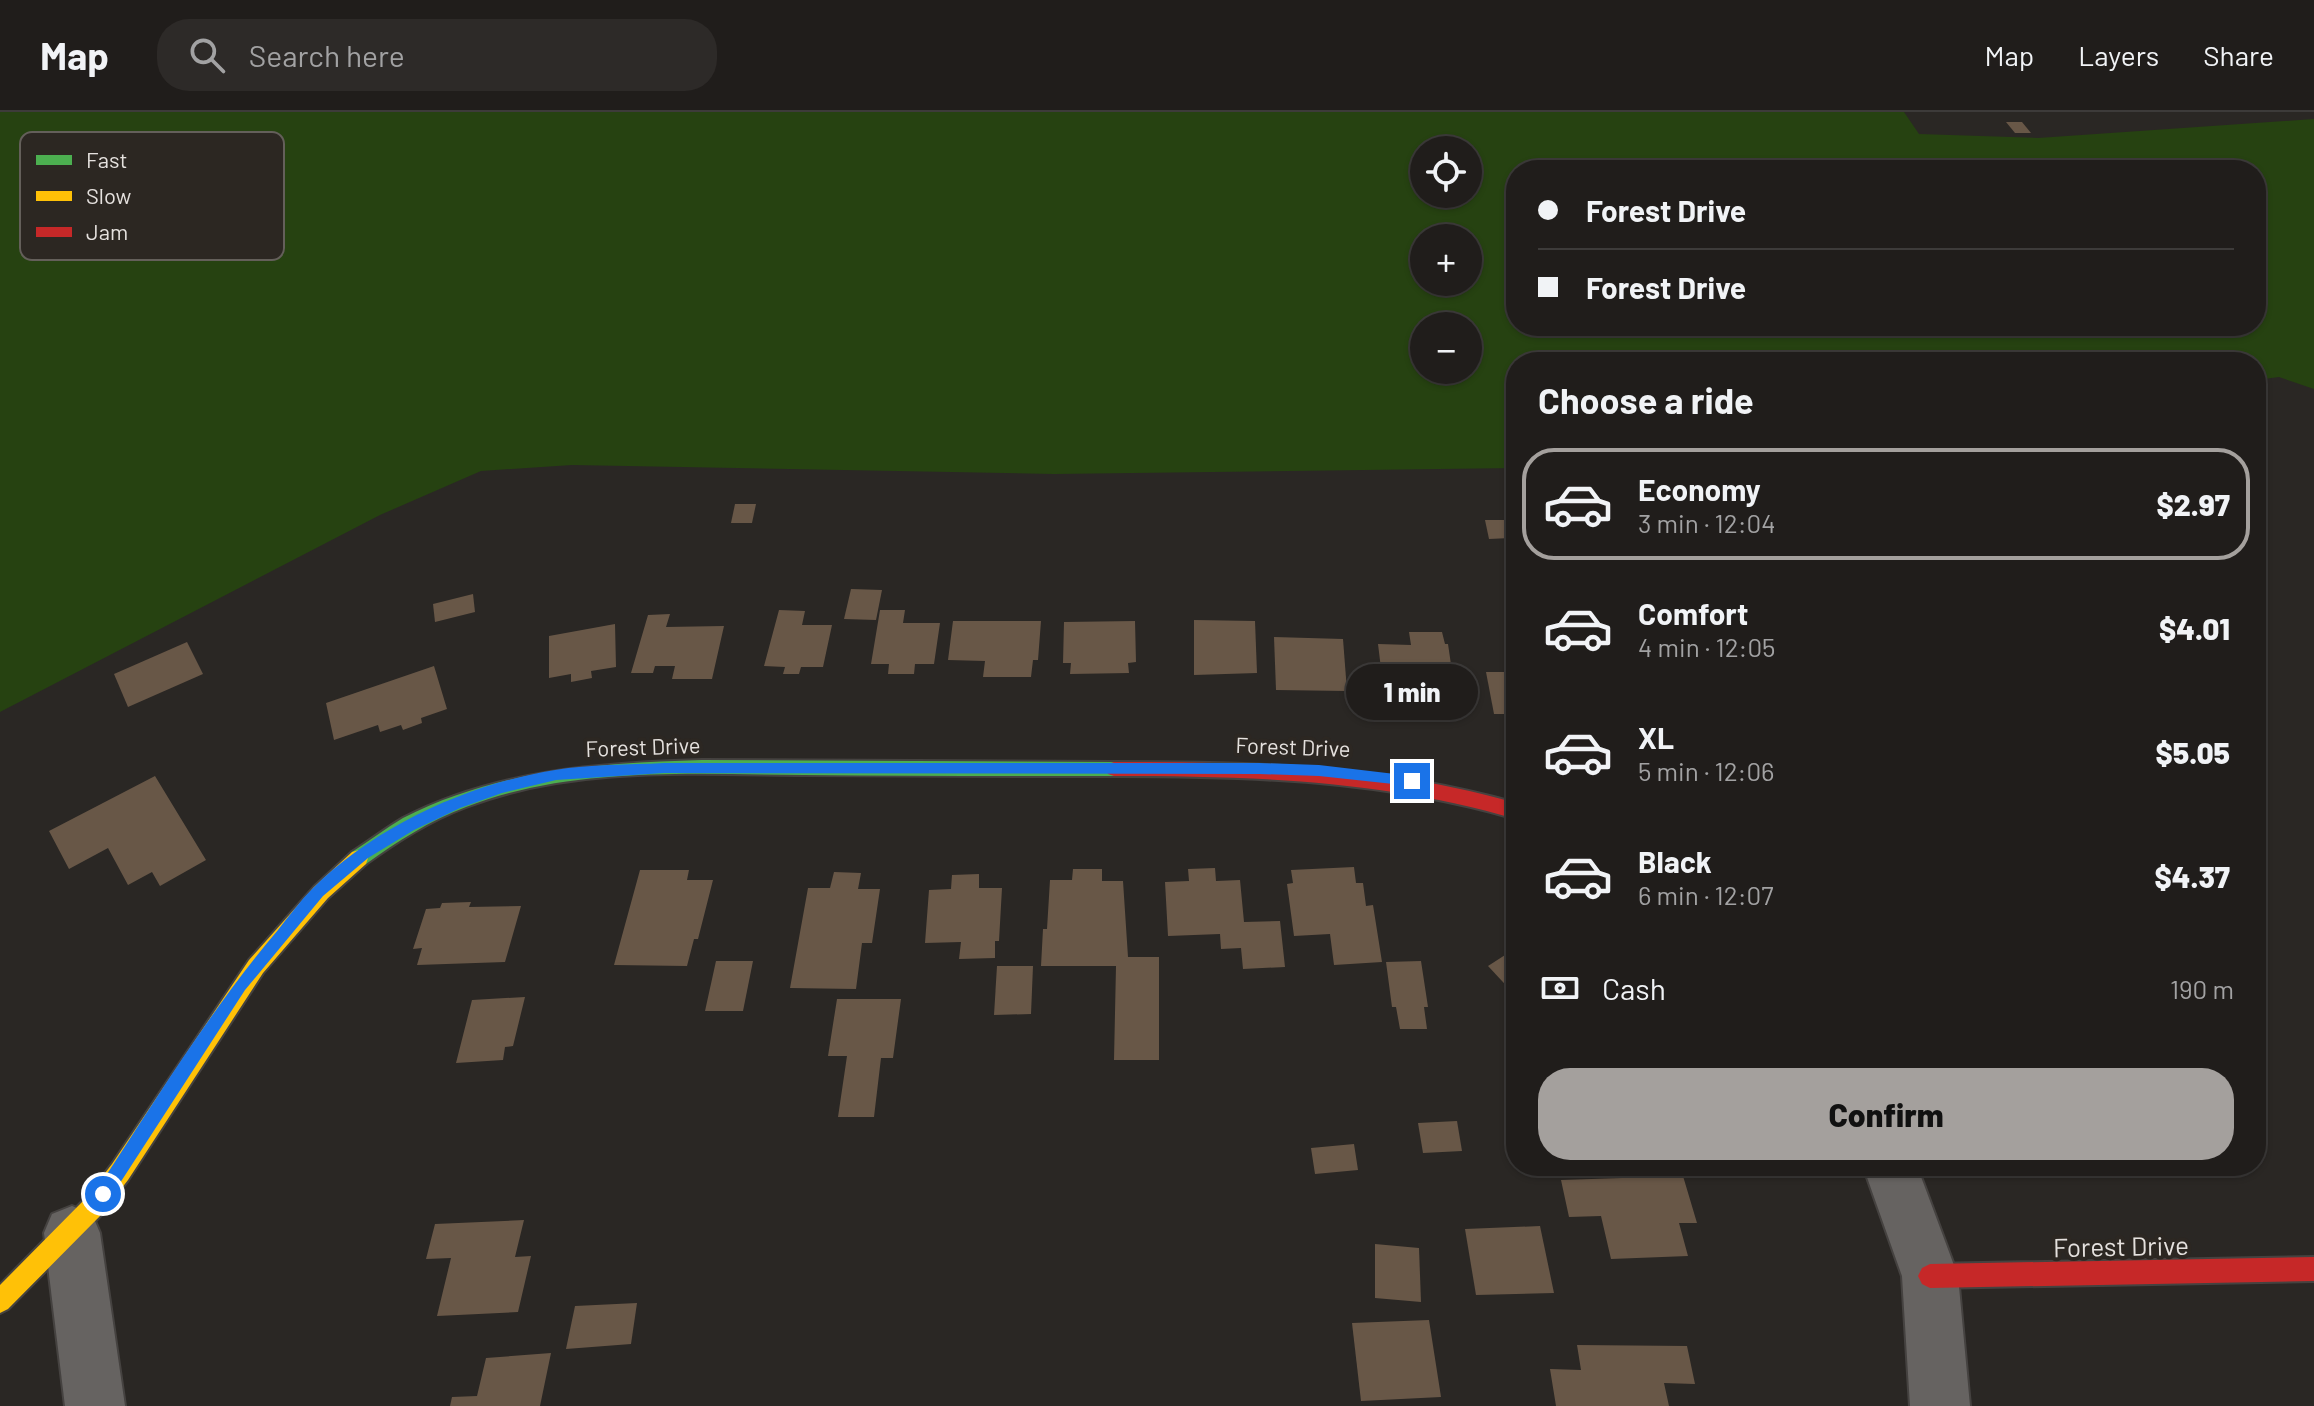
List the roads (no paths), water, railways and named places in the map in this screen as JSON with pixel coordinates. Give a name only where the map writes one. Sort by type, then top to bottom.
[{"type":"street","name":"Forest Drive","points":[[0,1301],[72,1233],[119,1174],[240,985],[318,892],[364,854],[410,826],[455,804],[501,788],[556,775],[664,768],[1259,769],[1319,771],[1412,781],[1506,808]]},
{"type":"street","points":[[1894,1176],[1930,1276],[1940,1406]]},
{"type":"street","points":[[72,1233],[95,1406]]},
{"type":"street","name":"Forest Drive","points":[[1930,1276],[2314,1269]]}]
